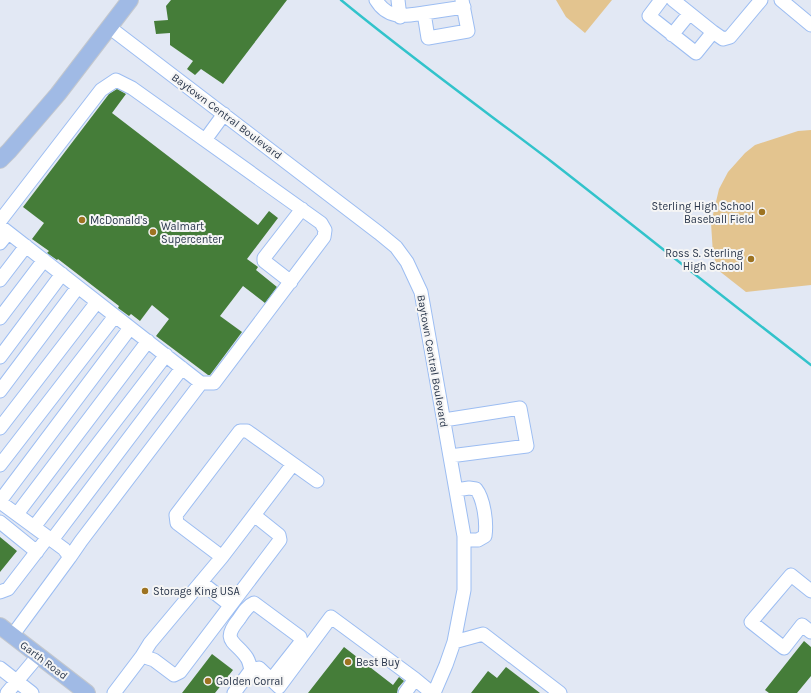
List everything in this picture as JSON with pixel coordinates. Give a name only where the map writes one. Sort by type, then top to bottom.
[{"type":"main road","points":[[0,160],[10,151],[58,94],[130,0]]},
{"type":"main road","name":"Garth Road","points":[[6,631],[87,693]]},
{"type":"street","points":[[376,0],[385,10],[400,17],[424,13],[463,3],[468,31],[428,38],[424,13]]},
{"type":"street","points":[[398,0],[400,17]]},
{"type":"street","points":[[662,0],[649,16],[696,53],[713,32]]},
{"type":"street","points":[[673,0],[723,39],[730,37],[762,0]]},
{"type":"street","points":[[781,0],[811,25]]},
{"type":"street","points":[[672,35],[689,14]]},
{"type":"street","name":"Baytown Central Boulevard","points":[[109,27],[379,233],[396,247],[407,262],[421,292],[464,540],[464,590],[454,642],[446,665],[433,693]]},
{"type":"street","points":[[0,221],[101,90],[116,80],[132,88],[302,209],[321,223],[325,230],[324,237],[214,383],[201,383],[4,229],[0,243]]},
{"type":"street","points":[[205,140],[224,114]]},
{"type":"street","points":[[291,282],[264,261],[264,258],[302,209]]},
{"type":"street","points":[[0,280],[26,246]]},
{"type":"street","points":[[0,318],[44,260]]},
{"type":"street","points":[[0,357],[62,274]]},
{"type":"street","points":[[0,391],[78,287]]},
{"type":"street","points":[[0,428],[97,302]]},
{"type":"street","points":[[0,465],[115,316]]},
{"type":"street","points":[[5,507],[130,328]]},
{"type":"street","points":[[5,507],[148,341]]},
{"type":"street","points":[[34,527],[166,356]]},
{"type":"street","points":[[1,590],[8,589],[37,552],[50,539],[182,368]]},
{"type":"street","points":[[6,631],[70,557],[201,383]]},
{"type":"street","points":[[444,420],[520,408],[527,446],[450,456]]},
{"type":"street","points":[[222,557],[177,522],[176,515],[240,432],[247,431],[317,481]]},
{"type":"street","points":[[114,693],[150,643],[222,557],[293,464]]},
{"type":"street","points":[[456,490],[476,489],[482,500],[486,530],[485,536],[478,540],[464,540]]},
{"type":"street","points":[[5,507],[64,549],[70,557]]},
{"type":"street","points":[[142,656],[154,660],[174,675],[177,674],[280,540],[279,535],[254,516]]},
{"type":"street","points":[[0,522],[37,552]]},
{"type":"street","points":[[811,592],[791,575],[751,622],[784,648],[802,625],[811,632]]},
{"type":"street","points":[[201,582],[230,605]]},
{"type":"street","points":[[251,670],[248,658],[230,638],[233,626],[250,605],[254,603],[300,637],[301,642],[278,688]]},
{"type":"street","points":[[278,688],[331,617],[433,693]]},
{"type":"street","points":[[454,642],[483,634],[560,693]]},
{"type":"street","points":[[7,693],[18,682],[38,656]]},
{"type":"street","points":[[0,668],[32,693]]},
{"type":"street","points":[[234,693],[251,670],[260,668],[278,688]]},
{"type":"street","points":[[405,693],[415,679]]},
{"type":"shaded area","points":[[556,0],[612,0],[585,33],[566,17]]},
{"type":"shaded area","name":"Sterling High School Baseball Field","points":[[811,130],[811,285],[746,292],[718,270],[713,254],[711,223],[719,189],[728,172],[745,153],[755,145],[798,131]]},
{"type":"building","points":[[171,0],[287,0],[223,84],[201,69],[195,75],[187,69],[193,61],[170,45],[170,33],[156,34],[154,21],[168,20],[166,6]]},
{"type":"building","name":"Walmart Supercenter","points":[[117,89],[126,94],[112,113],[258,225],[269,211],[278,218],[247,259],[258,267],[256,270],[277,287],[265,303],[243,286],[220,316],[242,332],[210,375],[156,336],[169,319],[152,305],[140,321],[131,314],[129,316],[118,308],[119,306],[58,259],[57,260],[47,253],[49,251],[32,239],[44,223],[23,207],[109,94]]},
{"type":"building","points":[[0,537],[17,551],[0,572]]},
{"type":"building","points":[[804,641],[811,647],[811,676],[797,693],[769,693],[765,690]]},
{"type":"building","name":"Best Buy","points":[[344,647],[393,685],[399,677],[404,681],[398,688],[397,693],[308,693]]},
{"type":"building","name":"Golden Corral","points":[[212,654],[233,670],[215,693],[182,693]]},
{"type":"building","points":[[506,667],[540,693],[471,693],[488,671],[497,678]]},
{"type":"waterway","points":[[341,0],[419,62],[552,162],[811,365]]},
{"type":"place","name":"Sterling High School Baseball Field","points":[[762,212]]},
{"type":"place","name":"McDonald's","points":[[82,220]]},
{"type":"place","name":"Walmart Supercenter","points":[[153,232]]},
{"type":"place","name":"Ross S. Sterling High School","points":[[751,259]]},
{"type":"place","name":"Storage King USA","points":[[145,591]]},
{"type":"place","name":"Best Buy","points":[[348,662]]},
{"type":"place","name":"Golden Corral","points":[[208,681]]}]
